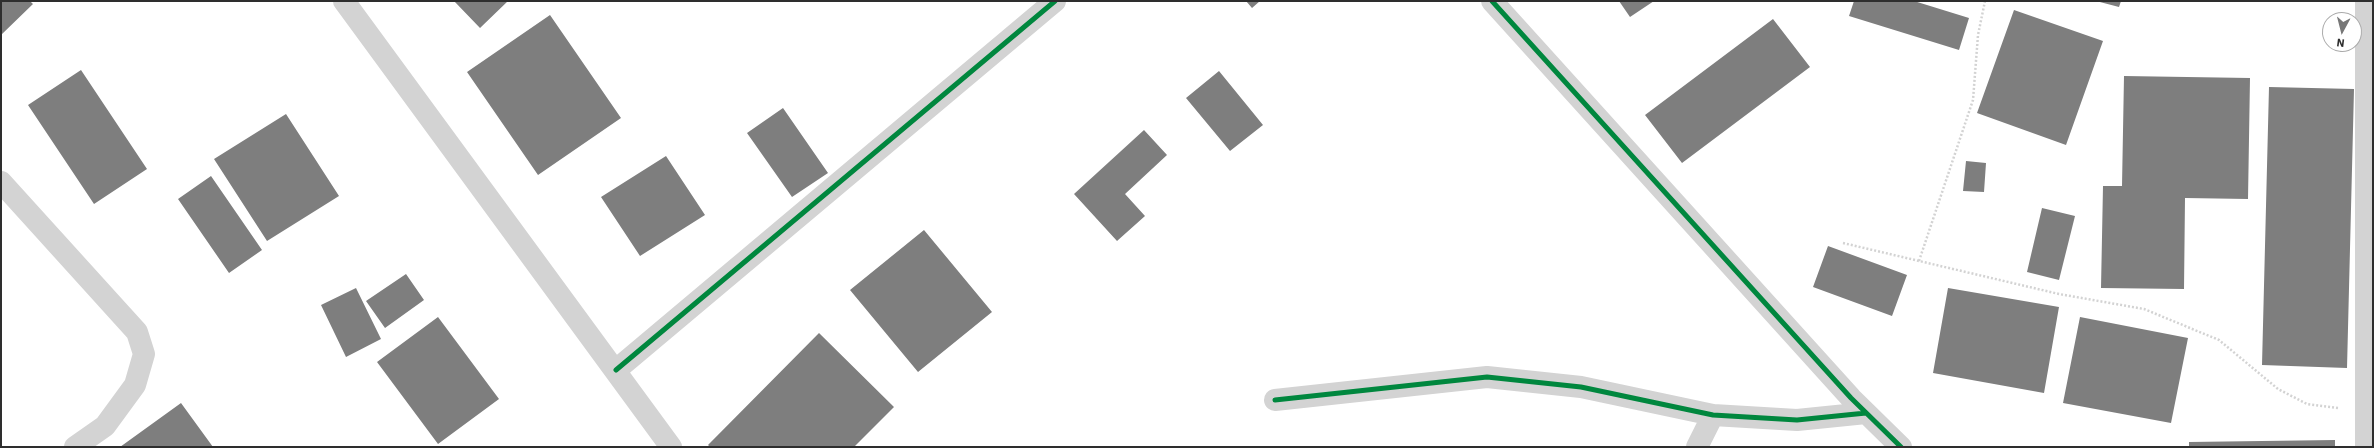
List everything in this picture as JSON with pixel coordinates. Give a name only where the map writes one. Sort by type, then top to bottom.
[{"type":"street","points":[[344,1],[671,447]]},
{"type":"street","points":[[616,370],[1055,1]]},
{"type":"street","points":[[1492,1],[1866,413],[1901,447]]},
{"type":"street","points":[[2366,1],[2366,447]]},
{"type":"street","points":[[1,182],[137,332],[144,354],[135,385],[105,426],[75,447]]},
{"type":"street","points":[[1275,400],[1487,378],[1582,387],[1713,416],[1797,420],[1866,413]]},
{"type":"street","points":[[1697,447],[1713,416]]},
{"type":"path","points":[[1919,261],[1972,100],[1978,35],[1985,1]]},
{"type":"path","points":[[1843,243],[2059,294],[2144,309],[2218,340],[2278,390],[2307,404],[2366,411]]},
{"type":"building","points":[[1,1],[30,1],[33,4],[1,35]]},
{"type":"building","points":[[454,1],[508,1],[480,28]]},
{"type":"building","points":[[1246,1],[1260,1],[1252,8]]},
{"type":"building","points":[[1619,1],[1654,1],[1630,17]]},
{"type":"building","points":[[1854,1],[1914,1],[1969,18],[1959,50],[1849,16]]},
{"type":"building","points":[[2096,1],[2121,1],[2119,7]]},
{"type":"building","points":[[2014,10],[2103,41],[2066,145],[1977,113]]},
{"type":"building","points":[[550,15],[621,118],[538,175],[467,72]]},
{"type":"building","points":[[1773,19],[1810,67],[1682,163],[1645,115]]},
{"type":"building","points":[[81,70],[147,169],[94,204],[28,105]]},
{"type":"building","points":[[1219,71],[1263,125],[1230,151],[1186,98]]},
{"type":"building","points":[[2124,76],[2250,78],[2248,199],[2185,198],[2184,289],[2101,288],[2103,186],[2122,186]]},
{"type":"building","points":[[2269,87],[2354,89],[2347,368],[2262,365]]},
{"type":"building","points":[[783,108],[828,173],[792,197],[747,133]]},
{"type":"building","points":[[286,114],[339,196],[267,241],[214,159]]},
{"type":"building","points":[[1144,130],[1167,155],[1125,194],[1145,216],[1117,241],[1074,194]]},
{"type":"building","points":[[666,156],[705,215],[640,256],[601,197]]},
{"type":"building","points":[[1966,161],[1986,163],[1984,192],[1963,191]]},
{"type":"building","points":[[211,176],[262,250],[229,273],[178,199]]},
{"type":"building","points":[[2042,208],[2075,216],[2059,280],[2027,272]]},
{"type":"building","points":[[924,230],[992,312],[918,372],[850,290]]},
{"type":"building","points":[[1828,246],[1907,275],[1892,316],[1813,287]]},
{"type":"building","points":[[406,274],[424,300],[385,328],[366,301]]},
{"type":"building","points":[[356,288],[381,339],[346,357],[321,305]]},
{"type":"building","points":[[1948,288],[2059,307],[2044,393],[1933,373]]},
{"type":"building","points":[[438,317],[499,399],[438,444],[377,362]]},
{"type":"building","points":[[2080,317],[2188,338],[2171,423],[2063,403]]},
{"type":"building","points":[[819,333],[894,407],[854,447],[710,447],[708,445]]},
{"type":"building","points":[[181,403],[213,447],[120,447]]},
{"type":"building","points":[[2335,440],[2335,447],[2189,447],[2189,442]]},
{"type":"cycle path","points":[[616,370],[1055,1]]},
{"type":"cycle path","points":[[1492,1],[1851,398],[1901,447]]},
{"type":"cycle path","points":[[1275,400],[1487,377],[1581,387],[1713,415],[1797,420],[1866,413]]}]
